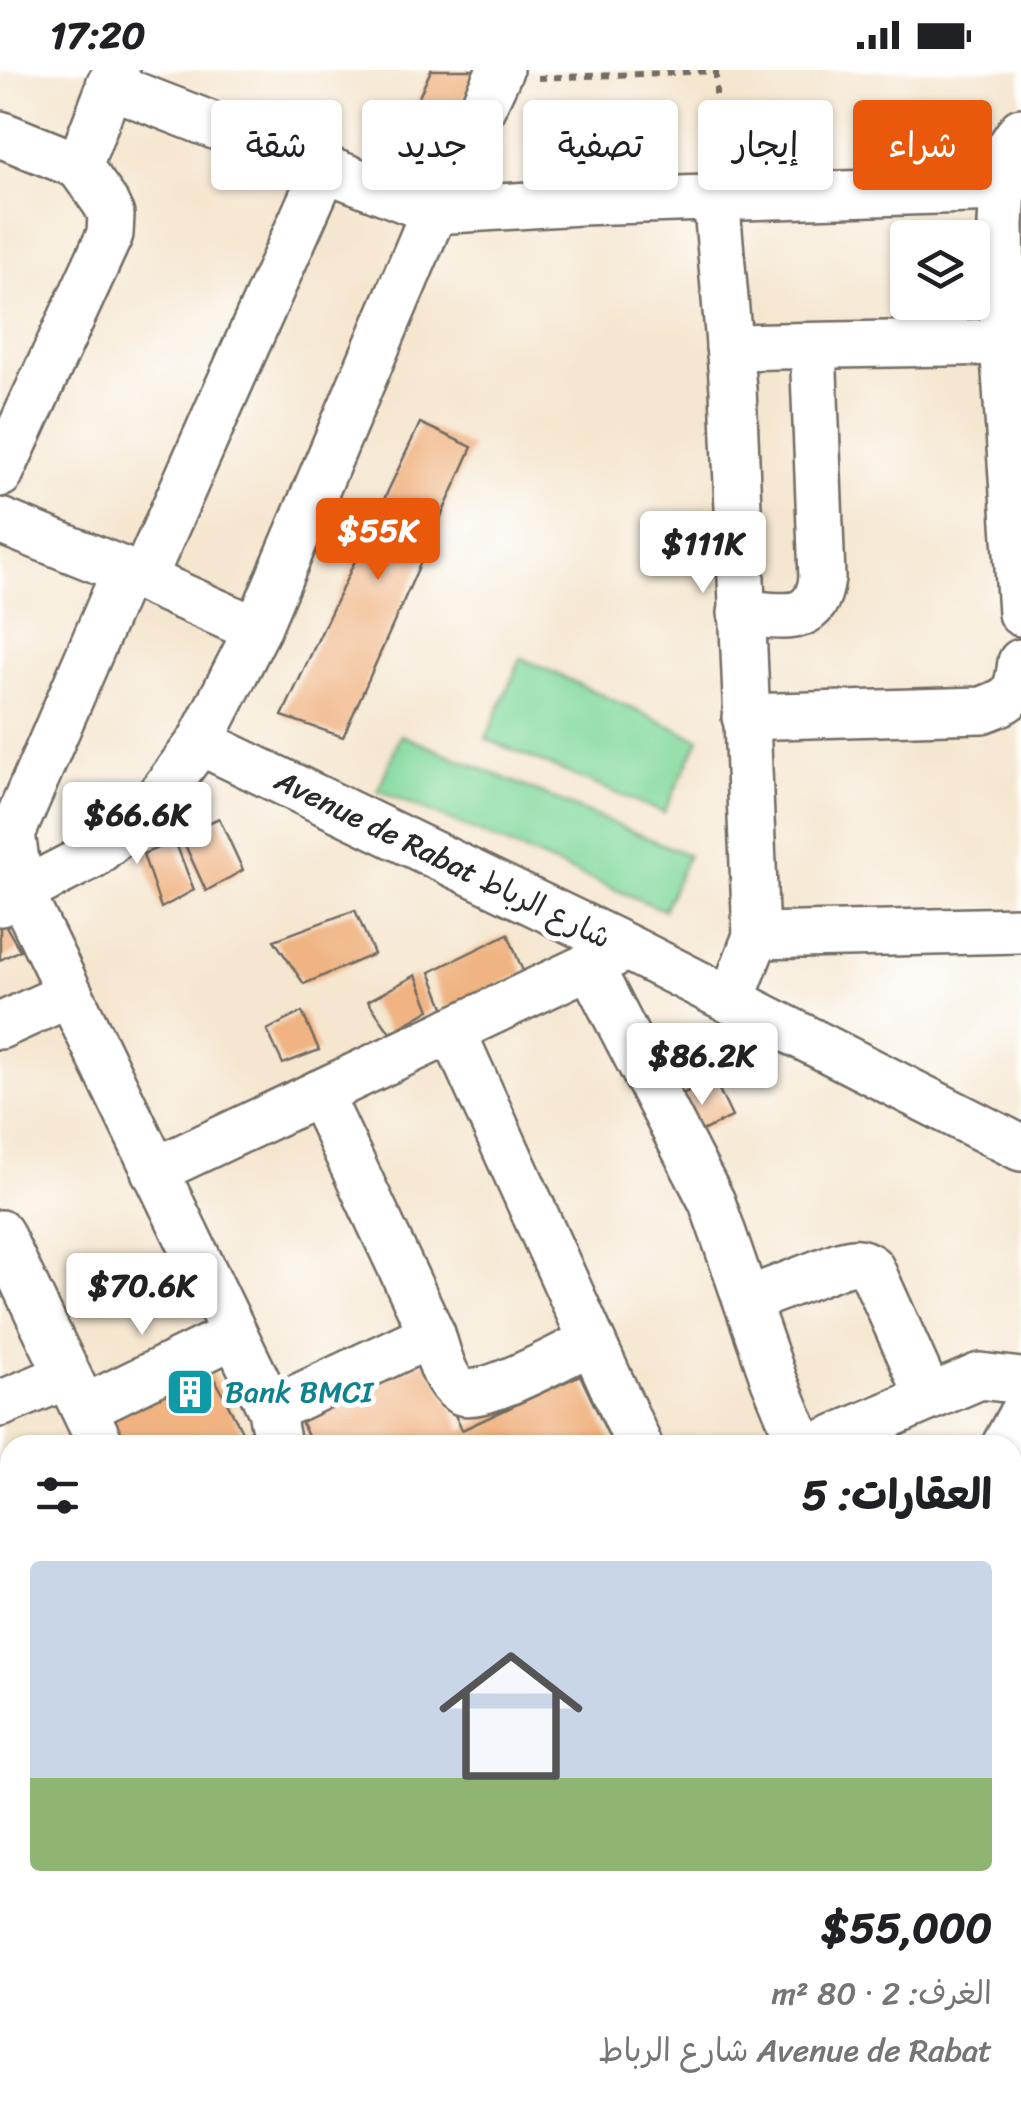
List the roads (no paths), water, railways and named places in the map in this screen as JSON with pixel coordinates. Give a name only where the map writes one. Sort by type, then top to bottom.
[{"type":"street","points":[[10,898],[93,855],[152,807],[200,742],[256,630],[434,210],[498,75]]},
{"type":"street","points":[[79,166],[113,78],[211,120]]},
{"type":"street","points":[[1021,131],[1005,154],[1000,224],[1003,342],[1016,436],[1021,612]]},
{"type":"street","points":[[0,134],[79,166],[110,215],[110,234],[0,474]]},
{"type":"street","points":[[342,175],[434,210],[1003,189]]},
{"type":"street","points":[[314,190],[12,834],[10,898],[68,996],[234,1334],[274,1427],[432,1334]]},
{"type":"street","points":[[716,197],[733,389],[756,936],[731,1001]]},
{"type":"street","points":[[729,348],[1003,342]]},
{"type":"street","points":[[741,613],[799,616],[820,597],[813,346]]},
{"type":"street","points":[[0,521],[256,630]]},
{"type":"street","points":[[745,717],[982,710],[1012,696],[1018,686],[1021,662]]},
{"type":"street","name":"Avenue de Rabat شارع الرباط","points":[[200,742],[609,957],[731,1001],[1021,1148]]},
{"type":"street","points":[[756,936],[1021,930]]},
{"type":"street","points":[[154,1171],[609,957],[712,1202],[774,1380],[798,1435]]},
{"type":"street","points":[[0,1026],[68,996]]},
{"type":"street","points":[[452,1030],[634,1435]]},
{"type":"street","points":[[319,1093],[456,1389],[467,1394],[488,1391],[592,1342]]},
{"type":"street","points":[[0,1233],[84,1410]]},
{"type":"street","points":[[748,1300],[854,1260],[861,1261],[871,1268],[929,1397]]},
{"type":"street","points":[[0,1404],[84,1410],[234,1334]]},
{"type":"street","points":[[841,1435],[980,1376],[1021,1381]]},
{"type":"place","name":"Bank BMCI","points":[[190,1392]]}]
